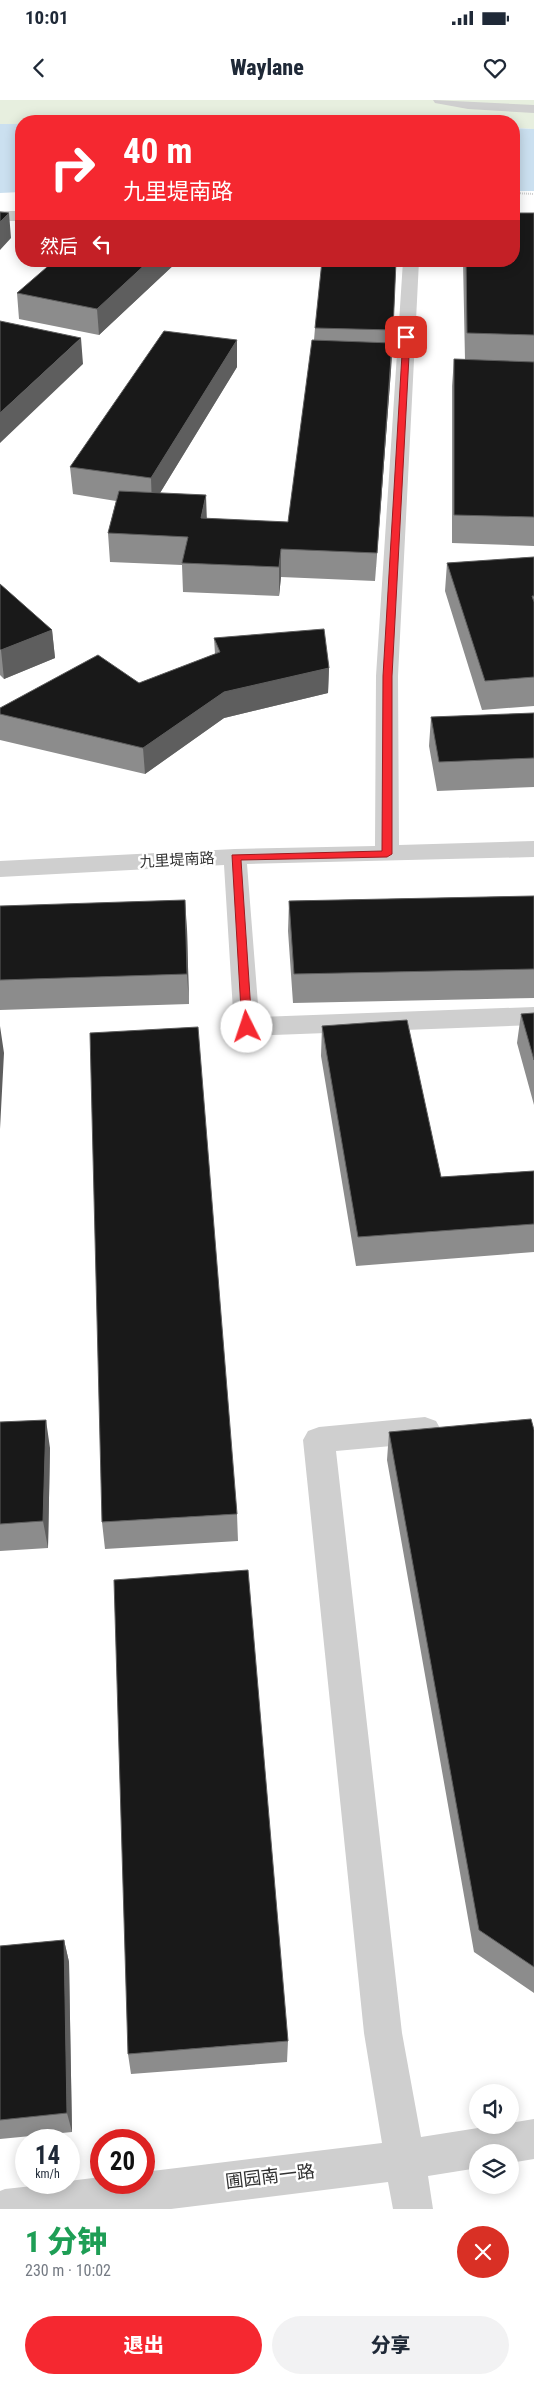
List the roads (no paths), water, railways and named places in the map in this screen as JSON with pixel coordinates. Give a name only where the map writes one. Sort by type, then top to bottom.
[{"type":"street","points":[[440,100],[468,105],[534,109]]},
{"type":"street","points":[[0,216],[15,216]]},
{"type":"street","points":[[387,854],[387,676],[411,267]]},
{"type":"street","name":"九里堤南路","points":[[0,868],[236,857],[534,849]]},
{"type":"street","points":[[236,857],[247,1027],[534,1016]]},
{"type":"street","points":[[412,2209],[383,2033],[319,1440],[456,1427]]},
{"type":"street","name":"圃园南一路","points":[[5,2209],[405,2160],[534,2138]]},
{"type":"water","points":[[0,124],[15,124],[15,192],[0,193]]},
{"type":"water","points":[[520,128],[534,129],[534,191],[520,191]]}]
